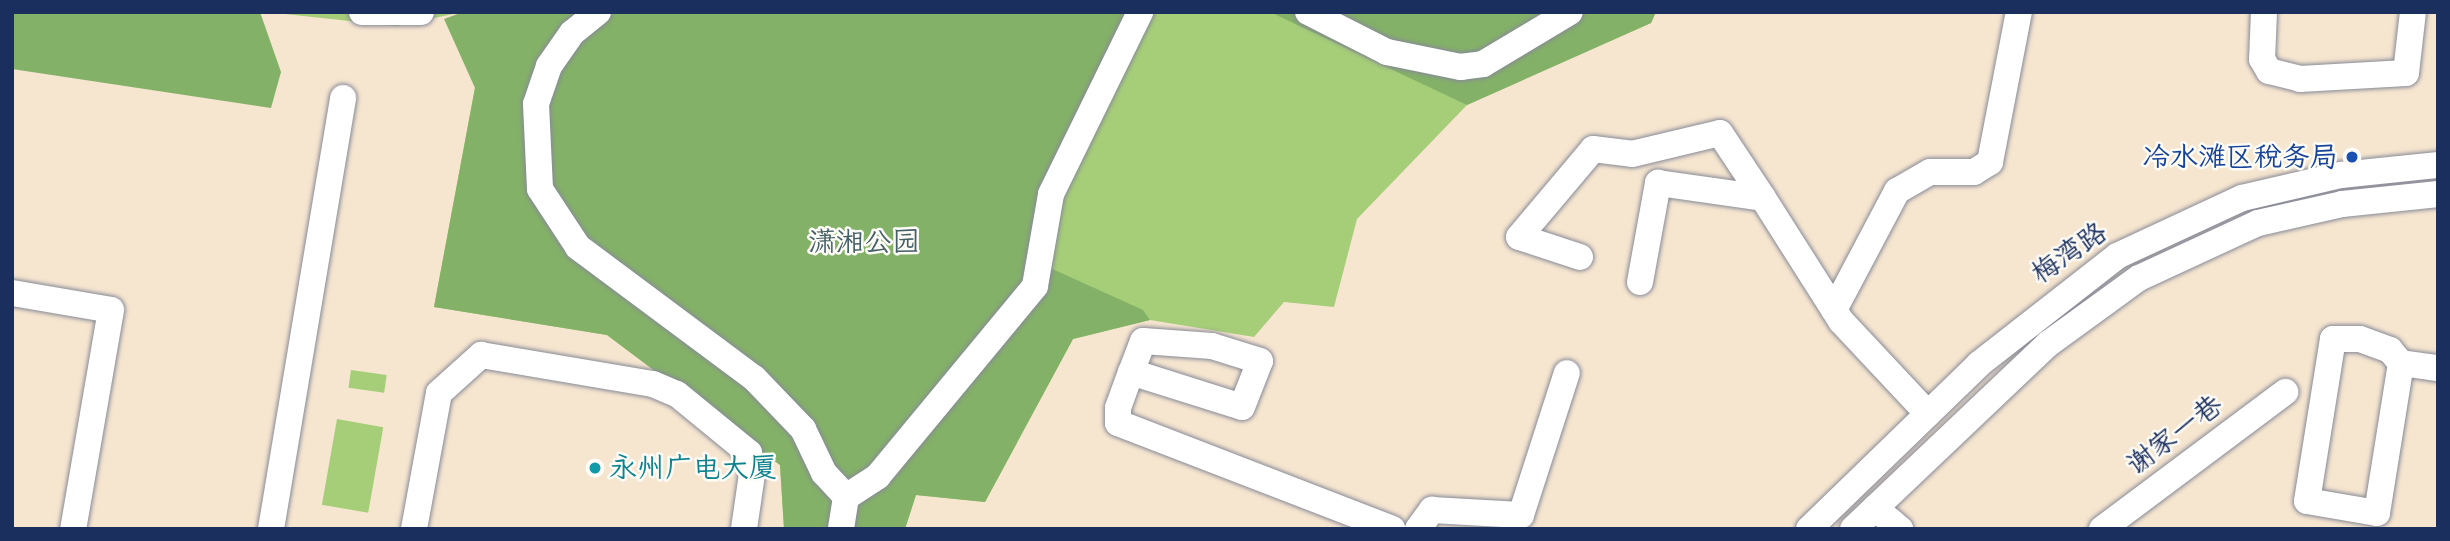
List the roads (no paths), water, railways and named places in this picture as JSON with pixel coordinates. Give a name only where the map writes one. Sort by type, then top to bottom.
[{"type":"street","points":[[362,12],[421,12]]},
{"type":"street","points":[[598,12],[572,33],[549,66],[536,104],[540,190],[578,247],[782,406],[846,497],[841,529]]},
{"type":"street","points":[[846,497],[878,476],[1035,286],[1051,194],[1140,12]]},
{"type":"street","points":[[1308,12],[1387,52],[1460,67],[1483,64],[1570,12]]},
{"type":"street","points":[[1834,310],[1897,191],[1930,172],[1974,172],[1990,162],[2019,12]]},
{"type":"street","points":[[2264,12],[2262,59],[2269,71],[2300,79],[2406,73],[2413,12]]},
{"type":"street","points":[[271,529],[343,98]]},
{"type":"street","points":[[1580,257],[1519,237],[1592,149],[1632,154],[1720,133],[1834,310],[1928,414]]},
{"type":"street","name":"梅湾路","points":[[1809,529],[1928,414],[2071,287],[2159,232],[2295,183],[2438,165]]},
{"type":"street","points":[[1640,282],[1658,183],[1763,198]]},
{"type":"street","points":[[1853,529],[2048,344],[2182,253],[2297,213],[2438,194]]},
{"type":"street","points":[[12,293],[111,310],[73,529]]},
{"type":"street","points":[[2400,363],[2377,513],[2307,501],[2333,339],[2378,344],[2400,363],[2438,368]]},
{"type":"street","points":[[414,529],[439,393],[481,355],[653,384],[677,394],[749,453],[752,474],[744,529]]},
{"type":"street","points":[[1131,372],[1115,416],[1122,427],[1392,529]]},
{"type":"street","points":[[1418,529],[1432,510],[1521,515],[1567,373]]},
{"type":"street","name":"谢家一巷","points":[[2102,529],[2285,392]]},
{"type":"street","points":[[1875,508],[1900,529]]},
{"type":"place","name":"冷水滩区税务局","points":[[2352,157]]},
{"type":"place","name":"永州广电大厦","points":[[595,468]]},
{"type":"park label","name":"潇湘公园","points":[[864,242]]}]
